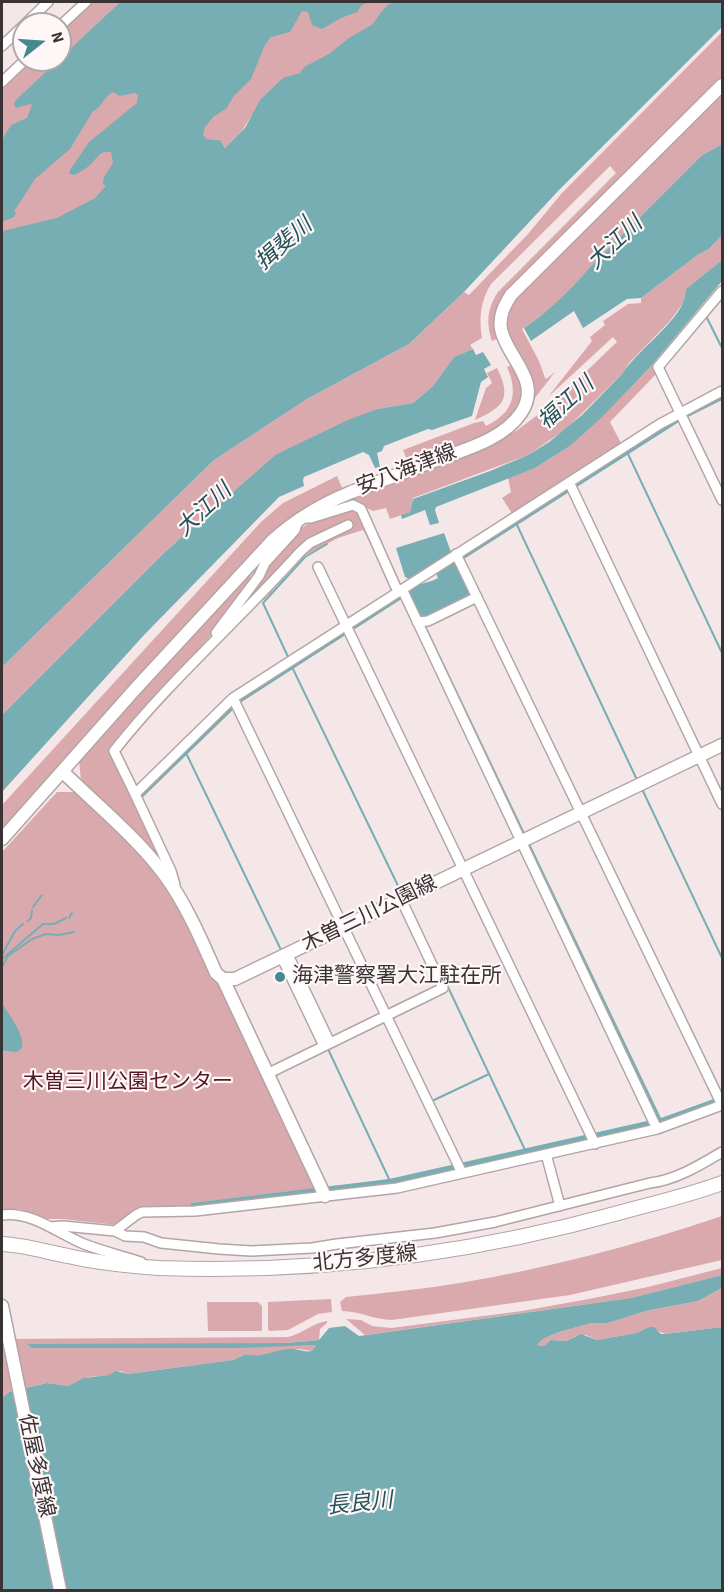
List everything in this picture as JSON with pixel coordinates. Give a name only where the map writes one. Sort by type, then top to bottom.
[{"type":"main road","name":"安八海津線","points":[[2,839],[272,541],[299,518],[348,494],[480,443],[514,423],[523,411],[527,389],[524,373],[503,334],[501,322],[503,307],[512,295],[723,85]]},
{"type":"main road","name":"木曽三川公園線","points":[[223,979],[236,979],[723,745]]},
{"type":"main road","points":[[63,772],[136,842],[179,896],[216,973],[223,979],[323,1192]]},
{"type":"main road","name":"北方多度線","points":[[2,1244],[19,1245],[104,1263],[158,1268],[298,1267],[359,1263],[476,1247],[594,1220],[723,1183]]},
{"type":"main road","name":"佐屋多度線","points":[[2,1306],[60,1590]]},
{"type":"street","points":[[72,15],[86,2]]},
{"type":"street","points":[[723,291],[658,367],[723,500]]},
{"type":"street","points":[[135,794],[235,702],[400,591],[458,558],[723,391]]},
{"type":"street","points":[[571,486],[723,804]]},
{"type":"street","points":[[202,652],[259,576],[266,563],[295,530],[299,518],[311,518],[353,505],[361,508],[400,591],[422,622],[656,1125]]},
{"type":"street","points":[[179,896],[171,871],[114,752],[134,726],[202,652],[232,624],[300,552],[317,539],[348,525]]},
{"type":"street","points":[[115,1231],[142,1212],[195,1211],[323,1192],[397,1188],[546,1154],[592,1140],[656,1125],[721,1103],[458,558]]},
{"type":"street","points":[[318,567],[592,1140]]},
{"type":"street","points":[[422,622],[477,597]]},
{"type":"street","points":[[235,702],[462,1172]]},
{"type":"street","points":[[267,1074],[442,988],[401,899]]},
{"type":"street","points":[[285,956],[327,1045]]},
{"type":"street","points":[[50,1227],[115,1231],[125,1236],[144,1237],[160,1243],[219,1249],[250,1251],[312,1248],[435,1233],[495,1222],[650,1183],[662,1182],[699,1166],[723,1152]]},
{"type":"street","points":[[546,1154],[560,1206]]},
{"type":"street","points":[[2,1215],[29,1218],[82,1244],[158,1268]]},
{"type":"green space","points":[[90,2],[120,2],[72,48],[72,19]]},
{"type":"green space","points":[[349,2],[400,2],[379,24],[252,115],[242,131],[225,148],[220,140],[207,139],[202,135],[206,106],[295,10]]},
{"type":"green space","points":[[722,32],[722,80],[504,297],[496,316],[499,338],[492,341],[488,322],[492,304],[498,292],[616,173],[610,166],[491,284],[481,310],[482,338],[470,345],[473,349],[454,357],[433,386],[413,403],[377,409],[275,455],[165,552],[2,715],[2,667],[214,460],[307,399],[409,344],[464,292],[469,295],[528,234],[562,193]]},
{"type":"green space","points":[[17,72],[47,72],[33,85],[39,107],[2,158],[2,87]]},
{"type":"green space","points":[[146,89],[104,203],[2,237],[2,195],[83,90]]},
{"type":"green space","points":[[722,90],[722,144],[701,156],[550,309],[522,329],[545,378],[555,372],[535,398],[531,376],[507,331],[506,315],[516,295]]},
{"type":"green space","points":[[722,235],[722,260],[686,289],[684,302],[669,322],[629,363],[622,374],[566,429],[528,455],[413,498],[410,512],[390,519],[386,508],[373,511],[361,505],[359,501],[313,515],[516,431],[551,405],[617,342],[613,337],[548,397],[592,341],[590,337],[605,325],[603,321],[628,304],[641,303],[641,298],[709,249]]},
{"type":"green space","points":[[514,364],[522,393],[513,417],[480,440],[409,465],[403,450],[474,423],[483,421],[486,426],[502,415],[508,409],[513,394],[507,367]]},
{"type":"green space","points":[[652,365],[658,372],[610,422],[622,445],[513,515],[502,498],[511,492],[508,478],[535,468],[570,446]]},
{"type":"green space","points":[[497,368],[504,387],[502,400],[493,411],[475,420],[486,388],[492,383],[487,373]]},
{"type":"green space","points":[[337,476],[343,490],[269,538],[2,829],[2,805],[261,522],[283,503]]},
{"type":"green space","points":[[350,508],[358,511],[378,557],[363,530],[338,538],[304,556],[264,600],[257,600],[310,541],[223,628],[268,569],[267,566],[298,530],[311,522]]},
{"type":"green space","points":[[290,531],[250,577],[253,580],[219,626],[110,751],[169,872],[129,824],[81,781],[79,760],[134,695]]},
{"type":"green space","name":"木曽三川公園センター","points":[[57,792],[75,792],[140,855],[173,898],[224,992],[317,1188],[192,1203],[190,1207],[136,1209],[117,1225],[47,1219],[19,1209],[2,1211],[2,852]]},
{"type":"green space","points":[[722,1216],[722,1260],[570,1295],[392,1320],[342,1311],[340,1302],[346,1297],[446,1285],[560,1263],[658,1237]]},
{"type":"green space","points":[[722,1268],[722,1275],[631,1298],[365,1335],[346,1319],[361,1320],[372,1326],[391,1328],[522,1311],[648,1287]]},
{"type":"green space","points":[[722,1288],[722,1327],[665,1334],[649,1327],[636,1333],[597,1340],[586,1335],[576,1336],[566,1341],[551,1340],[544,1346],[537,1345],[543,1339],[559,1332],[592,1323],[608,1323],[646,1311],[698,1301]]},
{"type":"green space","points":[[331,1299],[332,1312],[318,1314],[288,1330],[269,1331],[268,1329],[268,1302]]},
{"type":"green space","points":[[207,1302],[258,1302],[262,1306],[261,1331],[208,1331]]},
{"type":"green space","points":[[327,1321],[320,1329],[319,1340],[287,1343],[32,1348],[316,1345],[312,1351],[298,1349],[254,1357],[246,1354],[233,1360],[128,1374],[120,1371],[110,1375],[88,1377],[68,1386],[47,1383],[9,1392],[2,1398],[2,1339],[288,1337]]},
{"type":"water","name":"揖斐川","points":[[120,2],[368,2],[357,12],[322,29],[312,25],[308,12],[302,11],[290,32],[271,37],[265,45],[251,79],[233,97],[227,108],[213,117],[205,127],[203,135],[207,139],[220,140],[225,148],[245,128],[260,100],[283,78],[300,73],[304,67],[329,54],[349,38],[373,24],[389,4],[395,2],[722,2],[722,27],[560,189],[464,292],[409,344],[307,399],[214,460],[2,667],[2,231],[57,218],[95,198],[106,186],[103,184],[104,177],[113,163],[111,152],[102,153],[75,175],[69,174],[70,170],[89,142],[137,103],[138,95],[135,93],[120,96],[113,92],[106,97],[93,111],[70,149],[35,179],[14,210],[16,213],[14,217],[2,222],[2,140],[11,125],[27,118],[32,105],[16,108],[14,104],[46,72],[72,72],[72,47]]},
{"type":"water","name":"大江川","points":[[722,144],[722,235],[709,249],[641,298],[627,299],[583,328],[574,311],[531,341],[524,328],[567,293],[701,156]]},
{"type":"water","points":[[722,260],[722,281],[652,365],[602,417],[570,446],[535,468],[436,507],[439,523],[430,525],[425,510],[402,519],[401,515],[410,512],[413,499],[490,471],[528,455],[549,442],[582,415],[671,321],[683,303],[686,289]]},
{"type":"water","points":[[473,349],[476,355],[483,352],[491,365],[484,369],[488,377],[481,382],[472,416],[432,430],[428,429],[384,446],[382,451],[377,453],[380,467],[375,468],[369,455],[363,452],[304,477],[304,486],[279,497],[144,635],[2,792],[2,715],[165,552],[275,455],[348,420],[377,409],[413,403],[433,386],[454,357]]},
{"type":"water","points":[[722,395],[722,400],[682,420],[464,559],[457,566],[471,592],[470,596],[426,626],[661,1118],[722,1096],[722,1102],[665,1123],[391,1186],[190,1207],[191,1203],[389,1179],[656,1119],[422,628],[421,618],[409,593],[419,585],[438,578],[436,573],[685,413]]},
{"type":"water","points":[[444,533],[451,552],[409,579],[405,577],[396,548]]},
{"type":"water","points":[[400,595],[403,598],[240,703],[141,799],[139,794],[232,703]]},
{"type":"water","points":[[2,1003],[13,1019],[22,1040],[22,1046],[18,1051],[2,1051]]},
{"type":"water","name":"長良川","points":[[722,1275],[722,1288],[698,1301],[646,1311],[608,1323],[592,1323],[559,1332],[543,1339],[537,1345],[544,1346],[551,1340],[566,1341],[581,1334],[597,1340],[636,1333],[649,1327],[654,1327],[661,1334],[665,1334],[722,1327],[722,1590],[2,1590],[2,1398],[9,1392],[47,1383],[68,1386],[84,1378],[109,1375],[116,1371],[128,1374],[233,1360],[246,1354],[262,1355],[289,1349],[312,1351],[316,1345],[237,1348],[32,1348],[27,1344],[287,1343],[319,1340],[329,1328],[345,1326],[359,1336],[631,1298]]},
{"type":"waterway","points":[[706,316],[722,348]]},
{"type":"waterway","points":[[628,454],[722,653]]},
{"type":"waterway","points":[[517,525],[638,782]]},
{"type":"waterway","points":[[289,659],[263,603],[305,557],[327,544]]},
{"type":"waterway","points":[[292,667],[402,894]]},
{"type":"waterway","points":[[187,755],[282,952]]},
{"type":"waterway","points":[[642,789],[722,958]]},
{"type":"waterway","points":[[33,907],[42,895]]},
{"type":"waterway","points":[[28,921],[32,910]]},
{"type":"waterway","points":[[69,918],[72,913]]},
{"type":"waterway","points":[[2,959],[43,924],[54,924],[66,918]]},
{"type":"waterway","points":[[2,955],[15,931],[23,924]]},
{"type":"waterway","points":[[2,967],[8,956],[32,939],[46,934],[59,935],[74,932]]},
{"type":"waterway","points":[[447,985],[525,1150]]},
{"type":"waterway","points":[[328,1049],[389,1179]]},
{"type":"waterway","points":[[432,1101],[489,1074]]},
{"type":"place","name":"海津警察署大江駐在所","points":[[280,977]]},
{"type":"water label","name":"福江川","points":[[567,404]]}]
